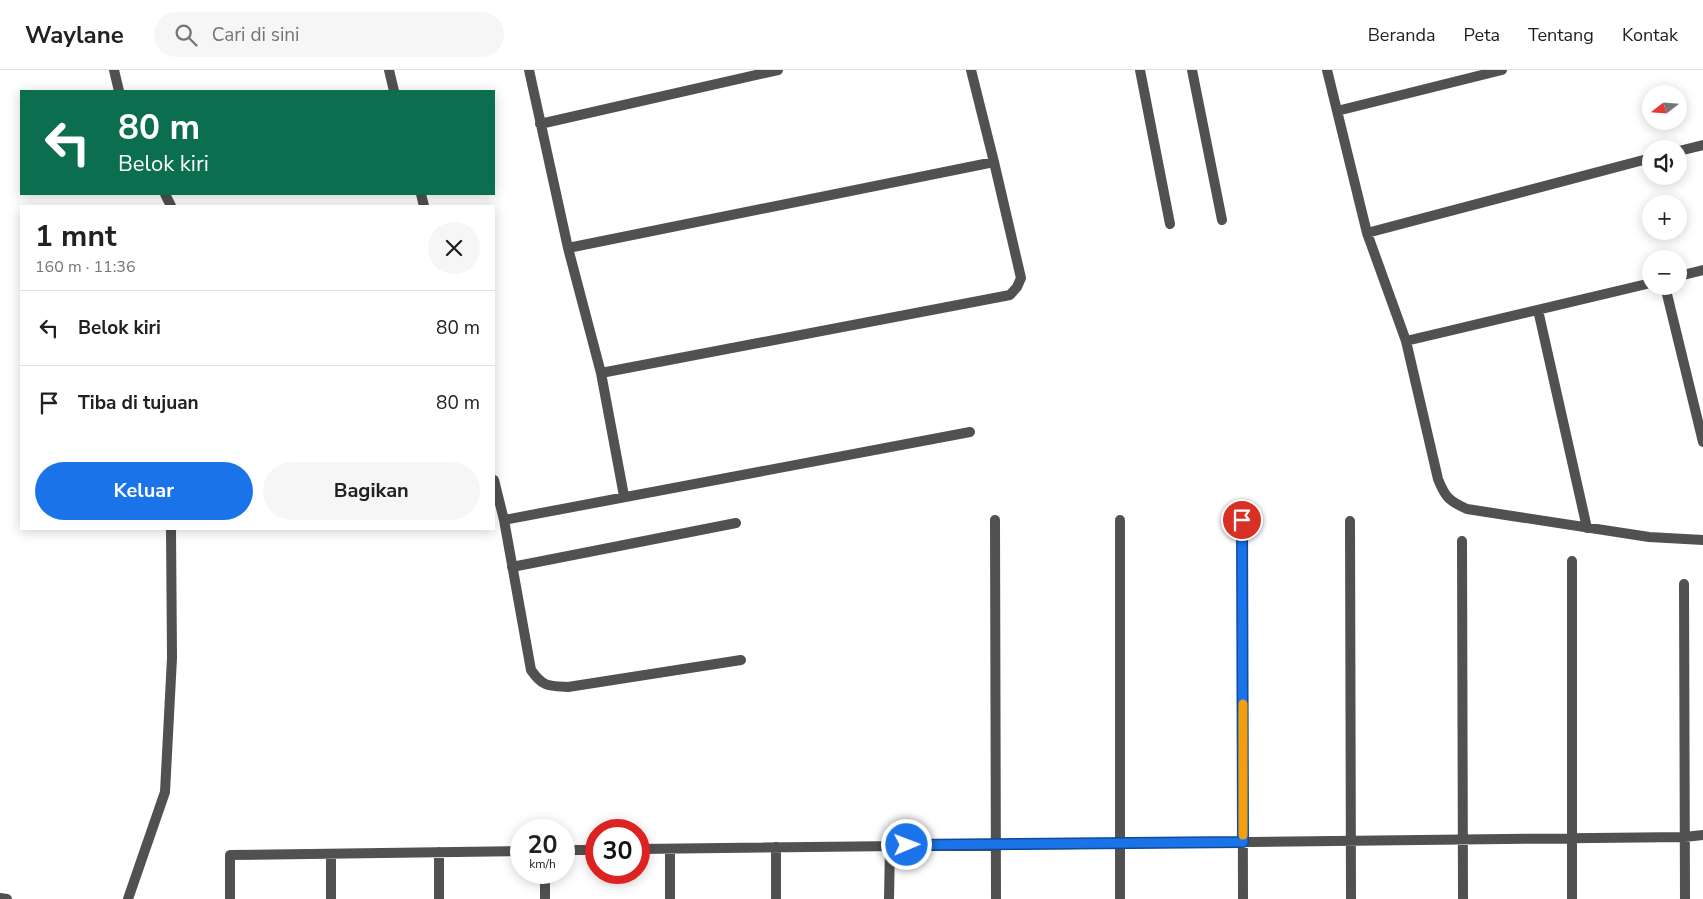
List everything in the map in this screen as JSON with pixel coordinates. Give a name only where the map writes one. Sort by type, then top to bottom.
[{"type":"street","points":[[114,70],[119,90]]},
{"type":"street","points":[[389,70],[394,90]]},
{"type":"street","points":[[529,70],[568,248],[601,373],[624,496]]},
{"type":"street","points":[[540,124],[778,70]]},
{"type":"street","points":[[601,373],[1010,296],[1017,288],[1021,278],[971,70]]},
{"type":"street","points":[[1140,70],[1170,224]]},
{"type":"street","points":[[1192,70],[1222,220]]},
{"type":"street","points":[[1327,70],[1367,233],[1406,341],[1438,479],[1444,495],[1453,503],[1467,509],[1649,537],[1703,540]]},
{"type":"street","points":[[1337,111],[1502,70]]},
{"type":"street","points":[[1687,149],[1703,145]]},
{"type":"street","points":[[1367,233],[1642,160]]},
{"type":"street","points":[[568,248],[994,162]]},
{"type":"street","points":[[1687,274],[1703,270]]},
{"type":"street","points":[[1406,341],[1642,285]]},
{"type":"street","points":[[1667,295],[1703,442]]},
{"type":"street","points":[[1538,310],[1587,528]]},
{"type":"street","points":[[504,520],[970,432]]},
{"type":"street","points":[[495,484],[504,520],[531,670],[539,682],[549,686],[568,687],[741,660]]},
{"type":"street","points":[[995,520],[996,899]]},
{"type":"street","points":[[1120,520],[1120,899]]},
{"type":"street","points":[[1242,520],[1243,899]]},
{"type":"street","points":[[1350,520],[1351,899]]},
{"type":"street","points":[[512,567],[736,523]]},
{"type":"street","points":[[128,899],[165,792],[172,658],[171,530]]},
{"type":"street","points":[[1462,541],[1463,899]]},
{"type":"street","points":[[1572,561],[1572,899]]},
{"type":"street","points":[[1684,584],[1685,899]]},
{"type":"street","points":[[650,849],[1703,836]]},
{"type":"street","points":[[889,899],[890,845]]},
{"type":"street","points":[[776,847],[776,899]]},
{"type":"street","points":[[670,849],[670,899]]},
{"type":"street","points":[[230,899],[230,855],[510,851]]},
{"type":"street","points":[[439,852],[439,899]]},
{"type":"street","points":[[330,899],[331,854]]},
{"type":"street","points":[[545,884],[545,899]]},
{"type":"street","points":[[0,898],[7,899]]},
{"type":"slow traffic","points":[[1243,704],[1243,835]]},
{"type":"route","points":[[907,845],[1243,842],[1242,520]]}]
